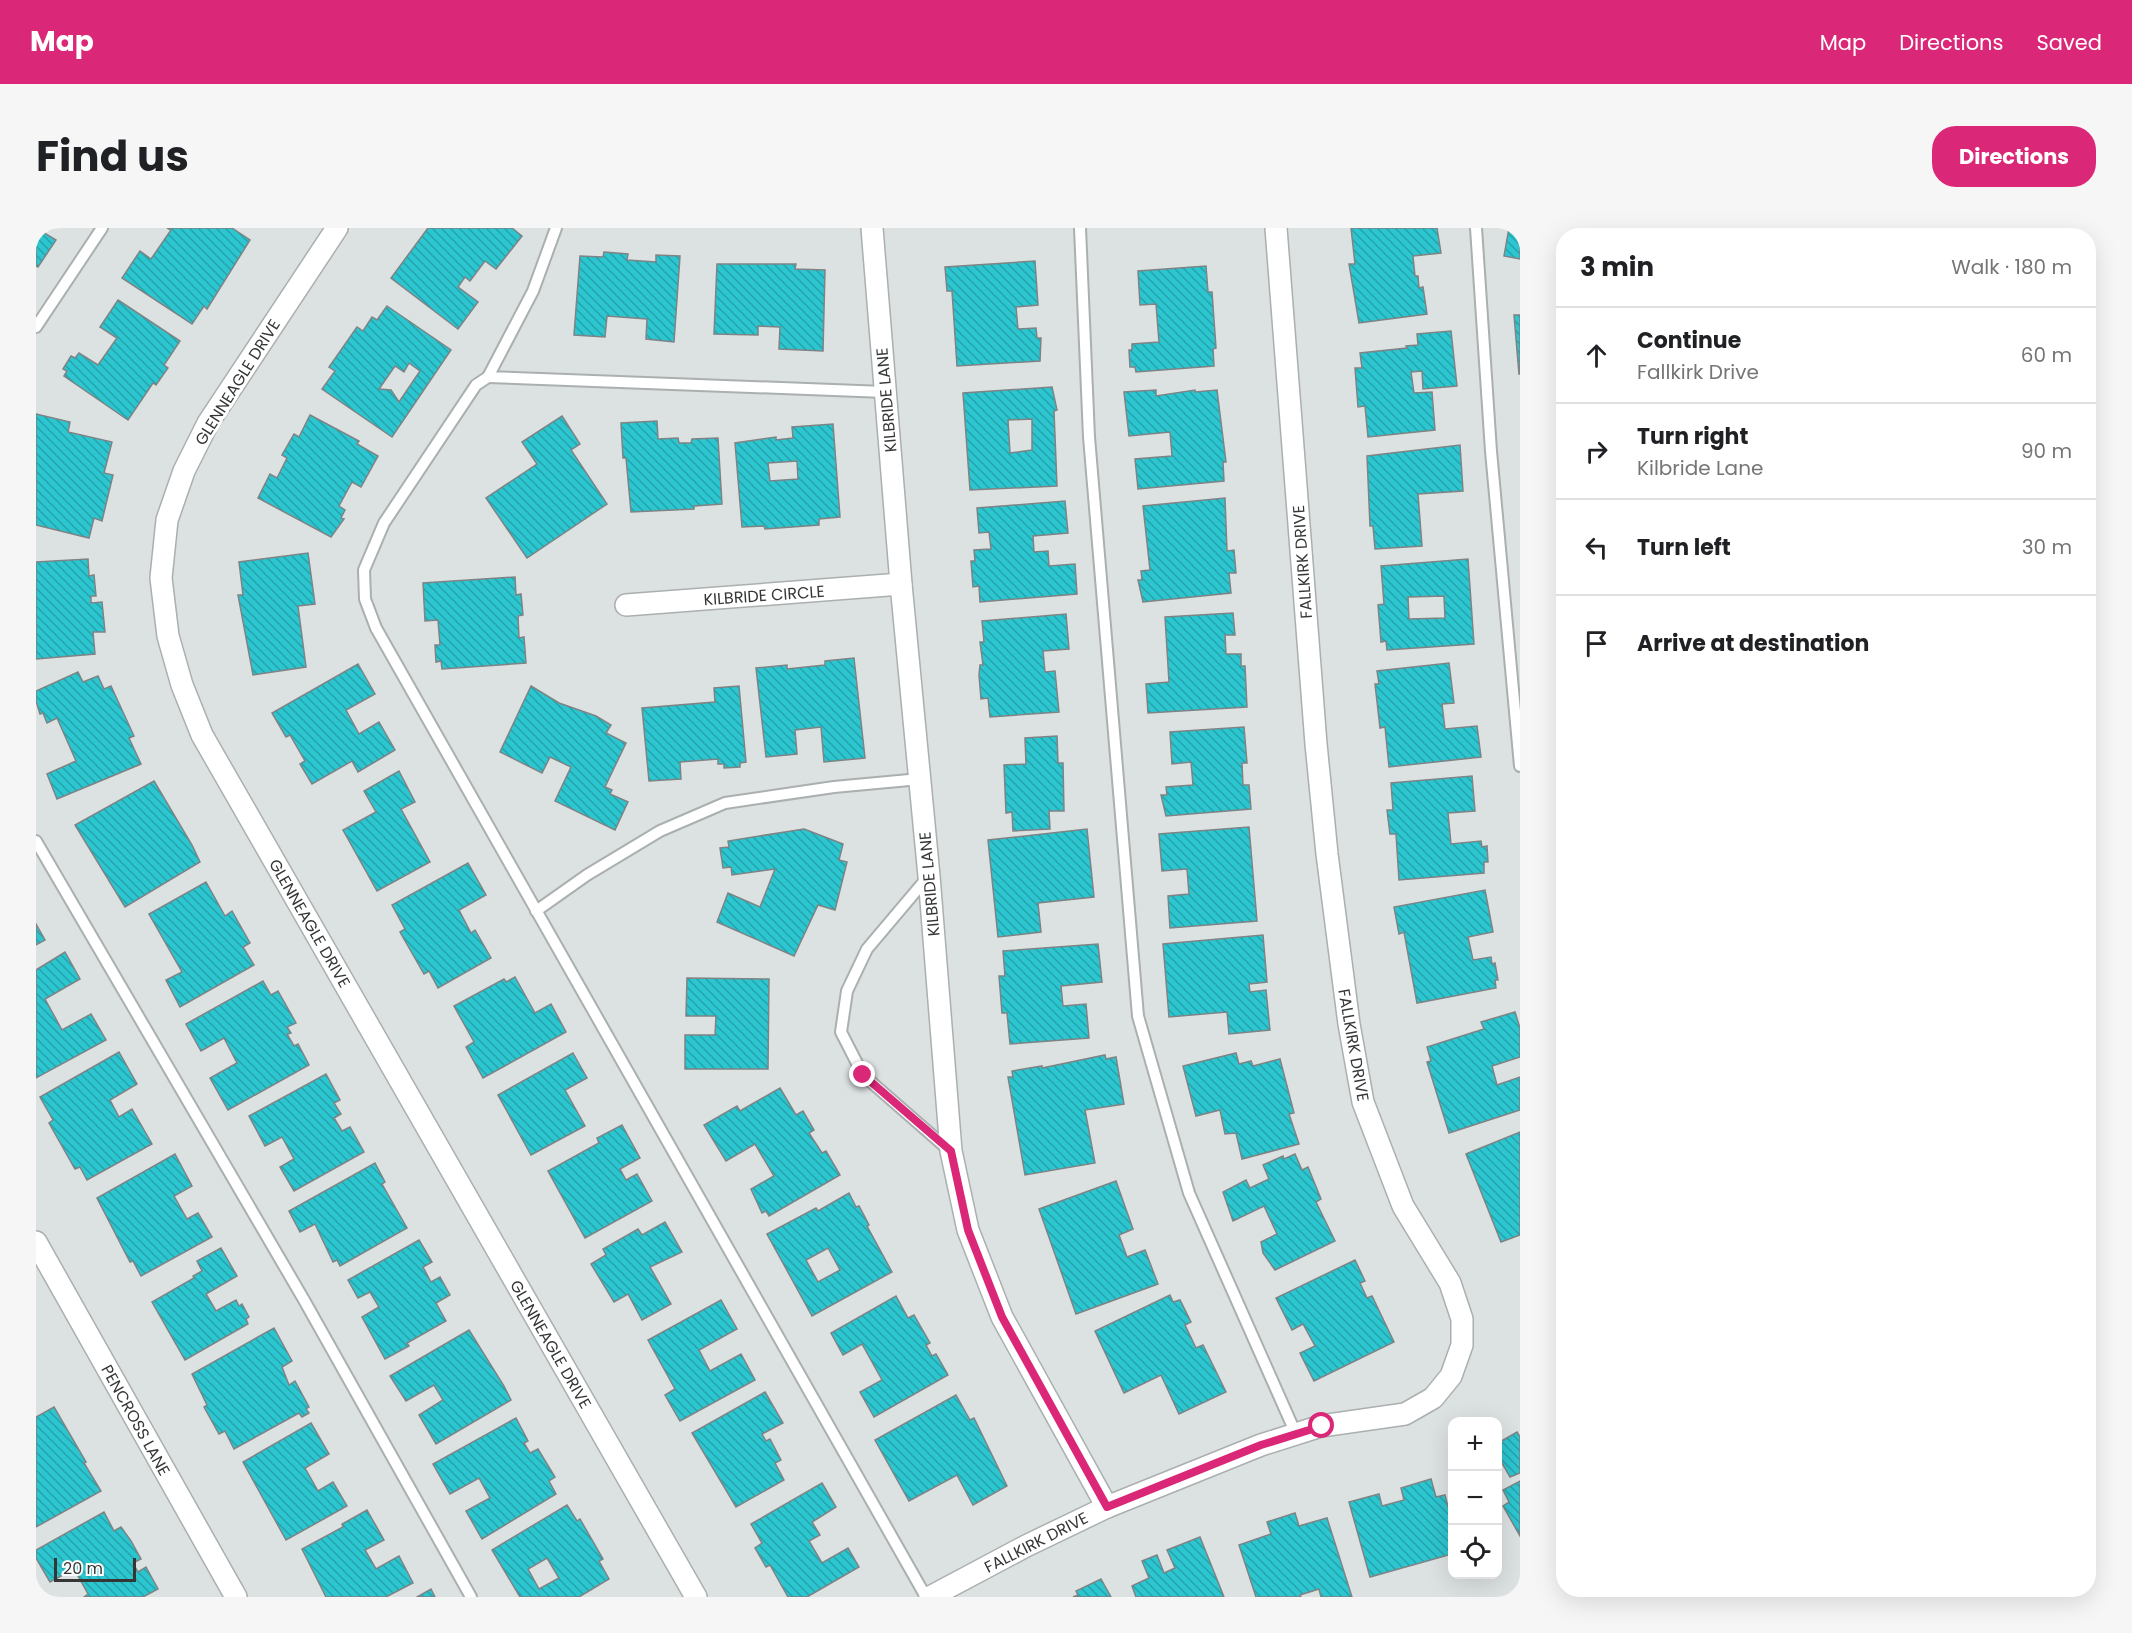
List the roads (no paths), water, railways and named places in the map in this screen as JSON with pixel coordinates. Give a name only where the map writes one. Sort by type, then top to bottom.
[{"type":"street","name":"GLENNEAGLE DRIVE","points":[[337,228],[208,423],[183,471],[168,520],[161,578],[168,636],[182,685],[202,735],[696,1597]]},
{"type":"street","name":"KILBRIDE LANE","points":[[872,228],[951,1151],[968,1230],[1002,1317],[1107,1507]]},
{"type":"street","name":"FALLKIRK DRIVE","points":[[928,1597],[1107,1507],[1261,1445],[1322,1426],[1405,1414],[1433,1398],[1450,1376],[1462,1345],[1462,1319],[1450,1283],[1403,1206],[1363,1102],[1349,1024],[1327,854],[1316,744],[1276,228]]},
{"type":"street","name":"KILBRIDE CIRCLE","points":[[626,605],[901,584]]},
{"type":"street","name":"PENCROSS LANE","points":[[36,1242],[236,1597]]},
{"type":"lane","points":[[36,327],[102,228]]},
{"type":"lane","points":[[556,228],[533,291],[488,376],[476,385],[465,400],[384,523],[364,570],[365,600],[376,628],[928,1597]]},
{"type":"lane","points":[[1080,228],[1089,437],[1138,1016],[1190,1193],[1296,1434]]},
{"type":"lane","points":[[1476,228],[1491,451],[1520,766]]},
{"type":"lane","points":[[488,376],[885,392]]},
{"type":"lane","points":[[536,911],[587,875],[660,831],[725,804],[834,787],[920,779]]},
{"type":"lane","points":[[36,841],[304,1300],[471,1597]]},
{"type":"lane","points":[[929,876],[867,949],[847,991],[841,1032],[863,1075],[951,1151]]}]
